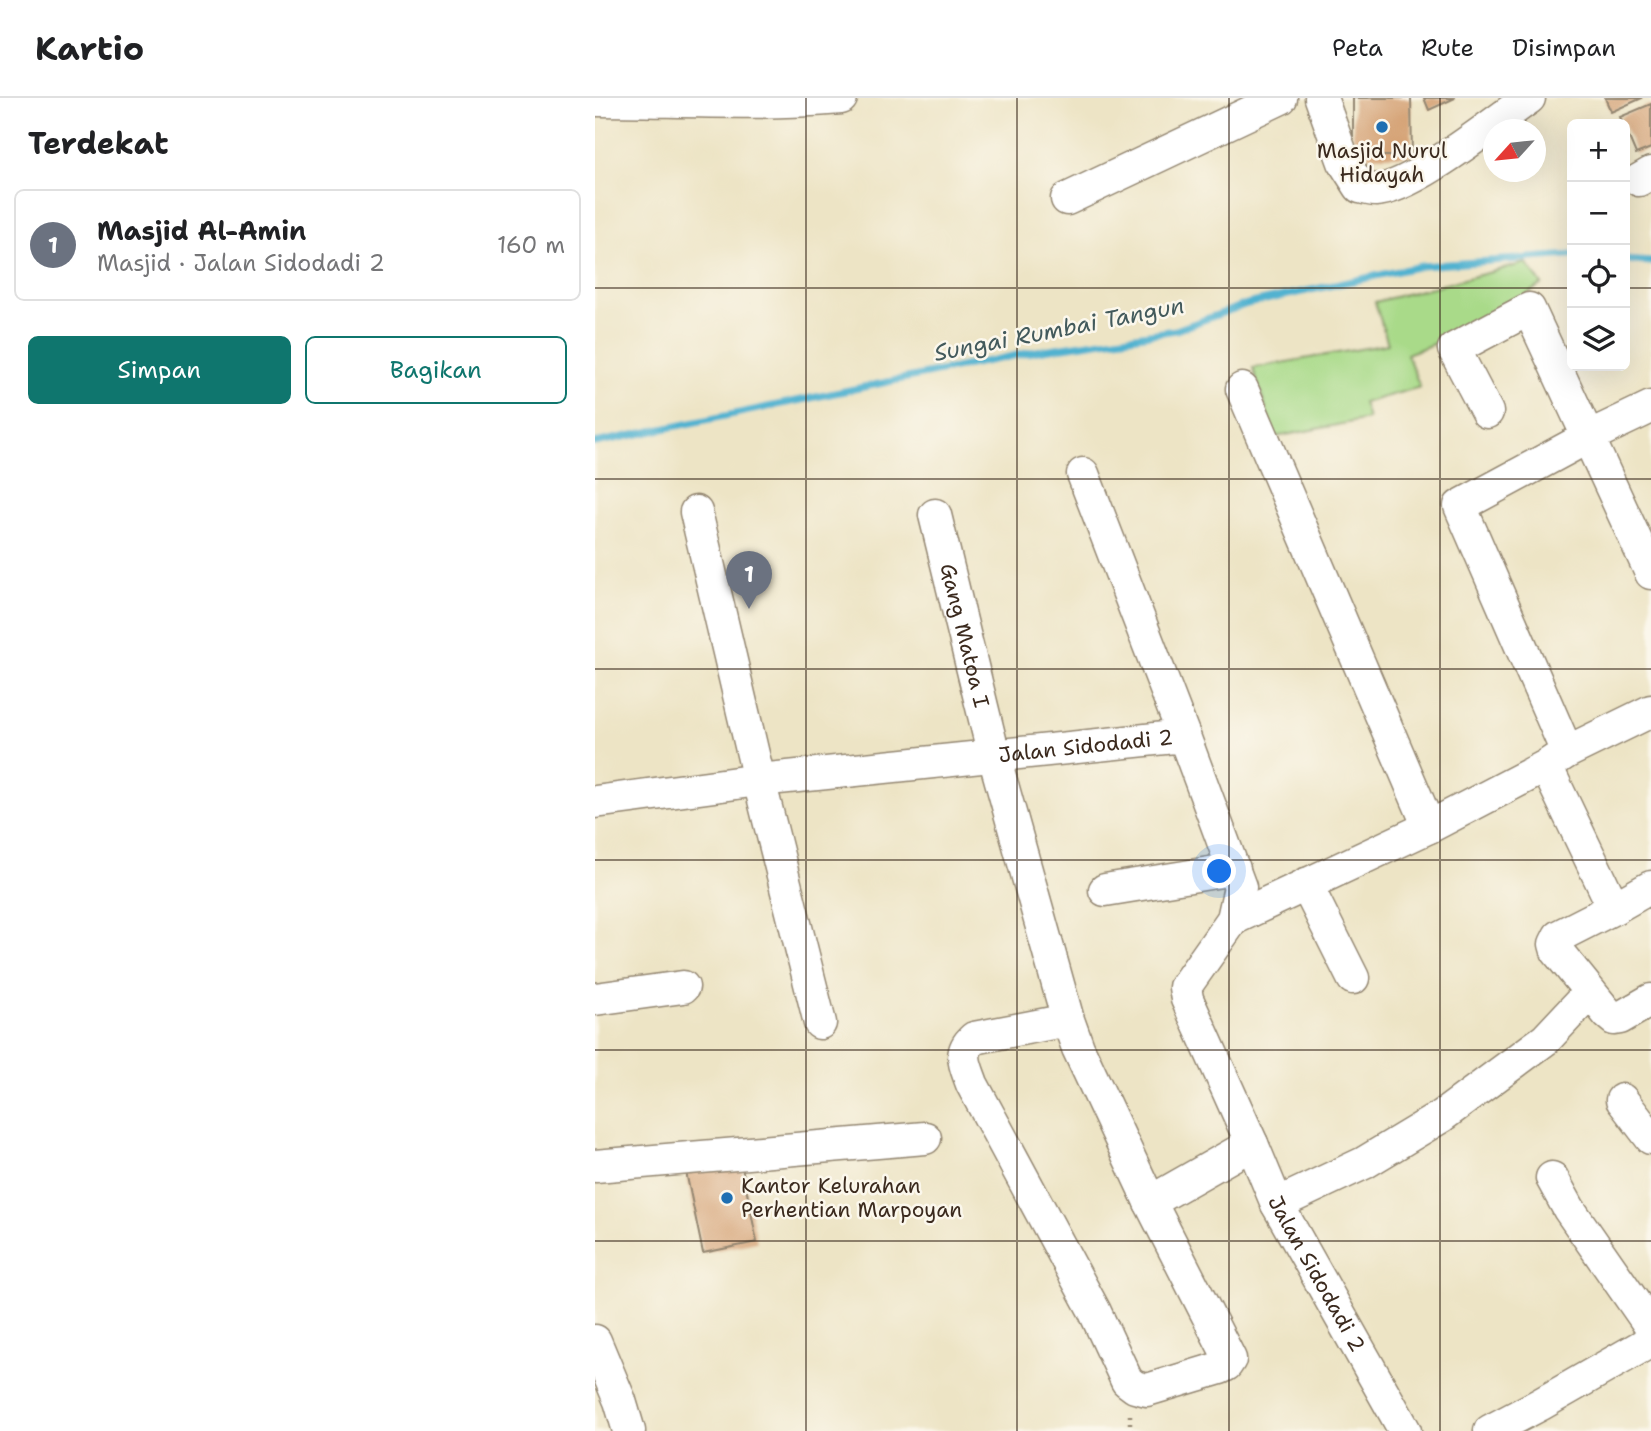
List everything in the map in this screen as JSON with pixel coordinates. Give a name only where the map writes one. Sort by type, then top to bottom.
[{"type":"street","points":[[1067,199],[1281,98]]},
{"type":"street","points":[[1321,98],[1344,162],[1360,187],[1375,190],[1393,186],[1430,168],[1516,102]]},
{"type":"street","points":[[598,99],[827,99]]},
{"type":"street","points":[[1487,412],[1454,349],[1529,309],[1651,573]]},
{"type":"street","points":[[1242,389],[1429,827]]},
{"type":"street","points":[[1614,908],[1460,506],[1588,437],[1651,407]]},
{"type":"street","points":[[1083,474],[1184,736]]},
{"type":"street","points":[[696,512],[820,1023]]},
{"type":"street","name":"Gang Matoa I","points":[[935,515],[993,756],[1068,1020],[1078,1048],[1150,1202],[1230,1359],[1220,1368],[1147,1390],[1135,1387],[1127,1381],[1094,1310],[972,1084],[963,1059],[967,1044],[974,1038],[1068,1020]]},
{"type":"street","points":[[1233,919],[1429,827],[1651,711]]},
{"type":"street","name":"Jalan Sidodadi 2","points":[[595,802],[759,780],[1184,736],[1240,887],[1233,919],[1185,987],[1187,999],[1277,1204],[1405,1431]]},
{"type":"street","points":[[1105,890],[1234,869]]},
{"type":"street","points":[[1306,884],[1353,978]]},
{"type":"street","points":[[1651,887],[1559,936],[1555,944],[1557,951],[1614,1019],[1621,1018],[1651,1000]]},
{"type":"street","points":[[595,999],[684,987]]},
{"type":"street","points":[[1277,1204],[1364,1163],[1442,1116],[1546,1039],[1590,992]]},
{"type":"street","points":[[1622,1100],[1651,1138]]},
{"type":"street","points":[[595,1166],[925,1138]]},
{"type":"street","points":[[1150,1202],[1252,1144]]},
{"type":"street","points":[[1552,1178],[1569,1209],[1651,1327]]},
{"type":"street","points":[[1490,1431],[1651,1340]]},
{"type":"street","points":[[595,1341],[629,1431]]},
{"type":"green space","points":[[1526,263],[1542,284],[1479,326],[1407,354],[1420,387],[1363,403],[1368,419],[1275,437],[1253,368],[1388,344],[1375,302]]},
{"type":"building","name":"Masjid Nurul Hidayah","points":[[1353,98],[1411,98],[1412,156],[1353,156]]},
{"type":"building","points":[[1424,98],[1455,98],[1429,110]]},
{"type":"building","points":[[1605,98],[1642,98],[1611,112]]},
{"type":"building","points":[[1651,104],[1651,148],[1636,154],[1630,140],[1630,119],[1620,117]]},
{"type":"building","name":"Kantor Kelurahan Perhentian Marpoyan","points":[[740,1157],[757,1242],[703,1253],[685,1167]]},
{"type":"waterway","name":"Sungai Rumbai Tangun","points":[[595,443],[1037,351],[1176,330],[1247,304],[1421,266],[1567,255]]},
{"type":"waterway","name":"Sungai Rumbai Tangun","points":[[1630,260],[1651,262]]},
{"type":"place","name":"Masjid Nurul Hidayah","points":[[1382,127]]},
{"type":"place","name":"Masjid Al-Amin","points":[[749,609]]},
{"type":"place","name":"Kantor Kelurahan Perhentian Marpoyan","points":[[727,1198]]}]
